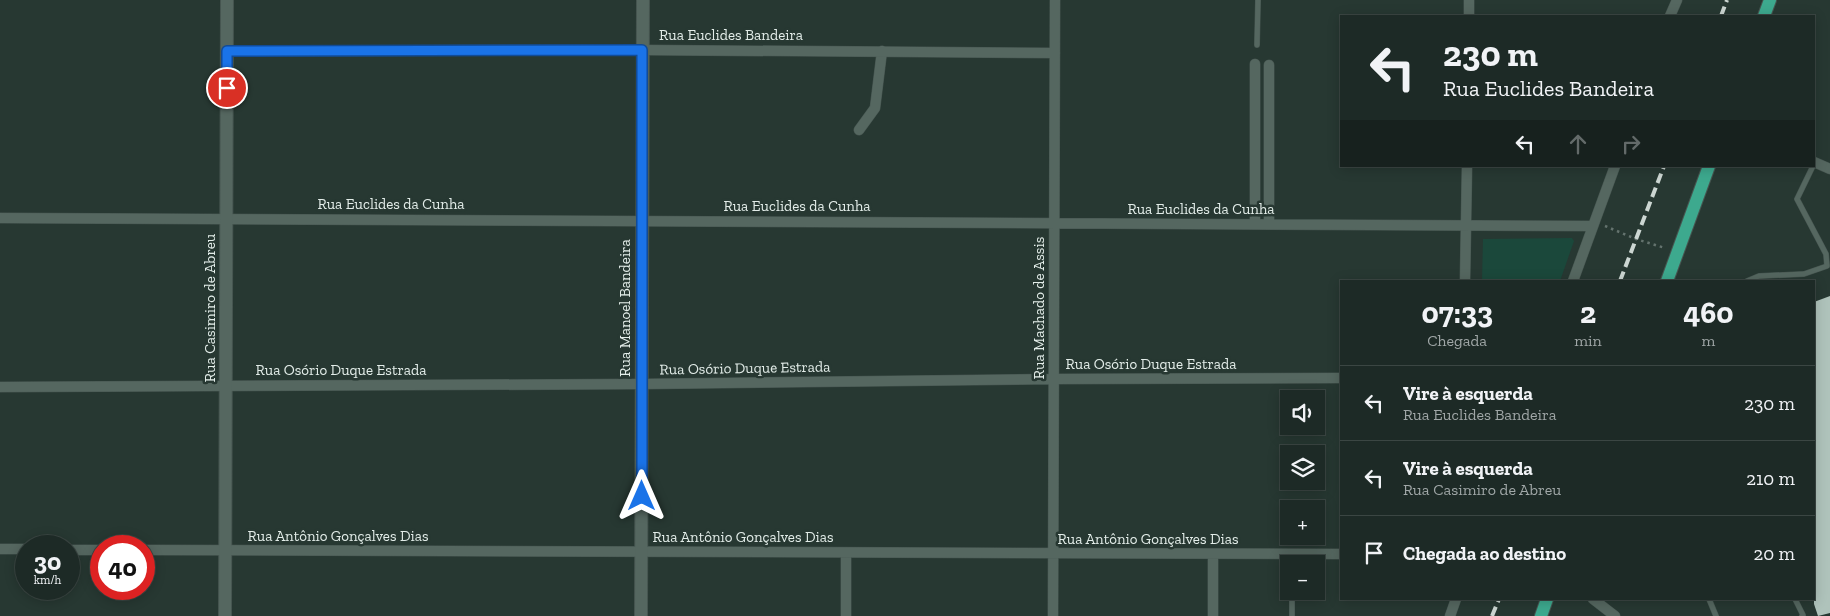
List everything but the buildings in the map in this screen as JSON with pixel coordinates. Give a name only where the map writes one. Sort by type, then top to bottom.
[{"type":"main road","points":[[1764,15],[1770,0]]},
{"type":"main road","points":[[1666,280],[1709,167]]},
{"type":"main road","points":[[1541,616],[1547,600]]},
{"type":"street","name":"Rua Casimiro de Abreu","points":[[226,616],[227,0]]},
{"type":"street","name":"Rua Manoel Bandeira","points":[[641,616],[643,0]]},
{"type":"street","name":"Rua Machado de Assis","points":[[1052,616],[1055,0]]},
{"type":"street","points":[[1469,0],[1469,15]]},
{"type":"street","points":[[1670,15],[1676,0]]},
{"type":"street","name":"Rua Euclides Bandeira","points":[[227,51],[642,50],[1055,53]]},
{"type":"street","points":[[859,130],[875,108],[882,51]]},
{"type":"street","points":[[1255,64],[1255,224]]},
{"type":"street","points":[[1269,65],[1269,224]]},
{"type":"street","points":[[1815,164],[1830,169]]},
{"type":"street","points":[[1466,280],[1467,167]]},
{"type":"street","points":[[1573,280],[1615,167]]},
{"type":"street","name":"Rua Euclides da Cunha","points":[[0,218],[1594,224]]},
{"type":"street","name":"Rua Osório Duque Estrada","points":[[0,386],[642,384],[1340,378]]},
{"type":"street","points":[[0,549],[15,549]]},
{"type":"street","name":"Rua Antônio Gonçalves Dias","points":[[155,550],[1213,554],[1280,558]]},
{"type":"street","points":[[846,553],[846,616]]},
{"type":"street","points":[[1213,554],[1213,616]]},
{"type":"street","name":"Rua Antônio Gonçalves Dias","points":[[1325,556],[1340,554]]},
{"type":"street","points":[[1450,616],[1456,600]]},
{"type":"street","points":[[1594,600],[1615,616]]},
{"type":"lane","points":[[1257,46],[1258,0]]},
{"type":"lane","points":[[1749,280],[1759,276],[1804,274],[1826,266],[1826,254],[1797,199],[1813,167]]},
{"type":"lane","points":[[1292,600],[1292,616]]},
{"type":"lane","points":[[1709,600],[1716,616]]},
{"type":"lane","points":[[1796,600],[1802,616]]},
{"type":"path","points":[[1594,224],[1667,248]]},
{"type":"green space","points":[[1572,238],[1574,241],[1560,280],[1482,280],[1483,239]]},
{"type":"railway","points":[[1721,15],[1727,0]]},
{"type":"railway","points":[[1620,280],[1664,167]]},
{"type":"railway","points":[[1492,616],[1499,600]]},
{"type":"route","points":[[227,88],[227,51],[642,50],[642,496]]}]
